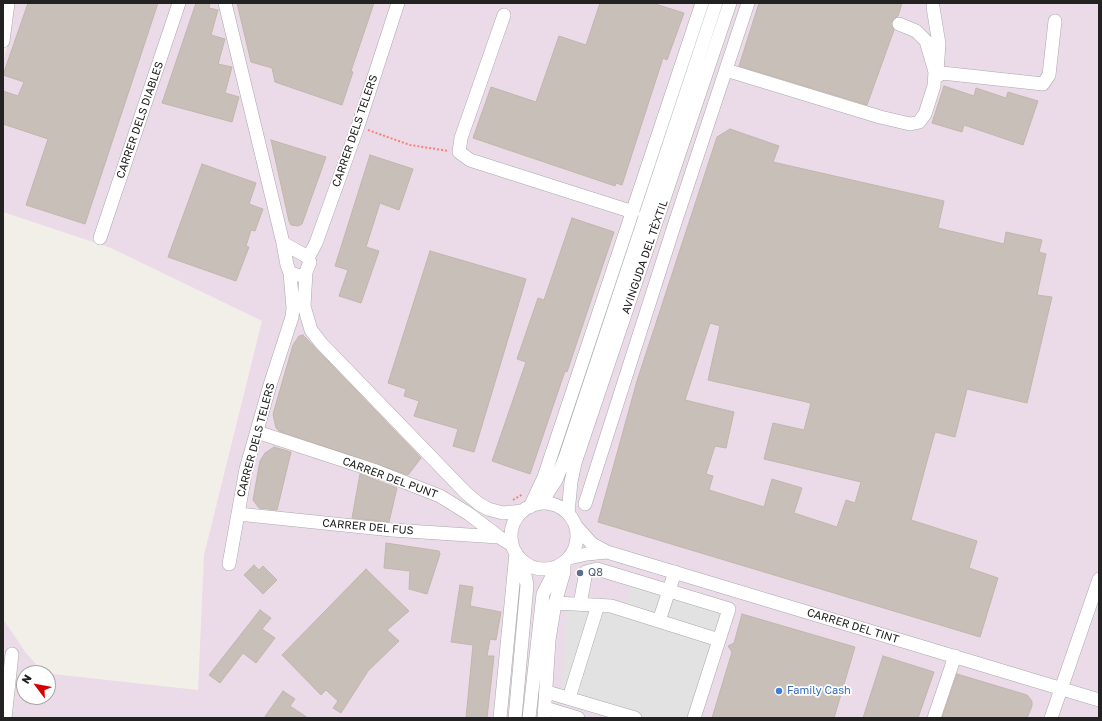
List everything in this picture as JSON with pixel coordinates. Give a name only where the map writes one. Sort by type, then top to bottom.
[{"type":"street","points":[[3,41],[8,3]]},
{"type":"street","name":"CARRER DELS DIABLES","points":[[100,238],[180,3]]},
{"type":"street","name":"CARRER DELS TELERS","points":[[225,3],[289,267],[294,308],[288,333],[270,385],[258,432],[246,469],[229,564]]},
{"type":"street","name":"CARRER DELS TELERS","points":[[303,256],[316,243],[358,126],[398,3]]},
{"type":"street","points":[[515,718],[527,585],[517,553],[513,527],[531,507],[544,477],[702,3]]},
{"type":"street","name":"AVINGUDA DEL TÈXTIL","points":[[531,507],[556,480],[565,458],[716,3]]},
{"type":"street","name":"AVINGUDA DEL TÈXTIL","points":[[568,513],[571,482],[575,463],[658,221],[730,3]]},
{"type":"street","points":[[585,504],[674,226],[748,3]]},
{"type":"street","points":[[726,70],[880,117],[910,124],[918,122],[925,114],[931,99],[940,50],[932,7]]},
{"type":"street","points":[[504,15],[461,138],[459,152],[470,160],[633,212]]},
{"type":"street","points":[[935,78],[942,73],[1043,84],[1046,83],[1049,75],[1055,21]]},
{"type":"street","points":[[899,24],[916,31],[926,41],[935,78]]},
{"type":"street","points":[[658,221],[674,226]]},
{"type":"street","points":[[283,243],[303,256],[310,266],[306,272],[300,276],[289,267],[292,255],[303,256]]},
{"type":"street","points":[[306,272],[304,306],[311,330],[475,501],[496,512],[556,505],[568,513],[576,526],[592,544],[607,552]]},
{"type":"street","points":[[288,333],[299,327],[311,330]]},
{"type":"street","name":"CARRER DEL PUNT","points":[[258,432],[415,485],[455,504],[499,537],[517,553]]},
{"type":"street","name":"CARRER DEL FUS","points":[[238,514],[392,530],[499,537]]},
{"type":"street","points":[[529,718],[543,594],[577,543],[576,526]]},
{"type":"street","points":[[517,553],[539,569],[548,570],[587,554],[607,552]]},
{"type":"street","name":"CARRER DEL TINT","points":[[607,552],[1099,700]]},
{"type":"street","points":[[500,718],[517,553]]},
{"type":"street","points":[[564,563],[564,572],[555,603],[549,640],[545,713],[578,718]]},
{"type":"street","points":[[580,604],[586,572],[597,569],[729,609],[694,718]]},
{"type":"street","points":[[659,621],[675,572]]},
{"type":"street","points":[[1051,718],[1099,579]]},
{"type":"street","points":[[555,603],[611,606],[719,640]]},
{"type":"street","points":[[569,698],[598,605]]},
{"type":"street","points":[[5,718],[12,654]]},
{"type":"street","points":[[934,718],[955,656]]},
{"type":"street","points":[[547,692],[635,718]]},
{"type":"path","points":[[358,126],[410,145],[459,152]]},
{"type":"shaded area","points":[[13,3],[1099,3],[1099,718],[3,718],[3,619],[26,653],[37,665],[16,665],[16,705],[56,705],[56,674],[198,690],[204,555],[262,321],[111,248],[3,212],[3,63],[12,26]]},
{"type":"shaded area","points":[[632,580],[729,609],[694,718],[636,718],[560,695],[568,604],[625,610]]},
{"type":"building","points":[[28,3],[158,3],[85,224],[26,205],[48,139],[3,124],[3,91],[18,96],[24,82],[3,75]]},
{"type":"building","points":[[196,3],[210,3],[209,8],[218,10],[211,35],[225,39],[218,64],[232,67],[225,93],[239,97],[232,122],[162,103]]},
{"type":"building","points":[[237,3],[374,3],[351,71],[353,72],[342,105],[275,82],[272,68],[251,62]]},
{"type":"building","points":[[600,3],[652,3],[684,13],[667,60],[663,58],[622,185],[616,183],[615,186],[473,138],[491,87],[536,102],[559,36],[586,45]]},
{"type":"building","points":[[759,3],[902,3],[898,16],[892,21],[894,30],[867,105],[739,66]]},
{"type":"building","points":[[944,86],[974,96],[976,88],[1006,98],[1008,92],[1038,101],[1023,145],[964,125],[962,132],[932,123]]},
{"type":"building","points":[[730,129],[779,146],[773,162],[944,201],[938,228],[1004,244],[1006,232],[1042,240],[1039,252],[1046,254],[1037,295],[1052,297],[1027,403],[967,389],[955,437],[935,432],[911,520],[977,541],[969,568],[998,578],[980,637],[598,522],[637,381],[717,137]],"holes":[[[710,323],[720,326],[708,380],[811,403],[804,430],[773,423],[764,459],[861,482],[855,503],[846,500],[837,527],[794,513],[802,488],[772,479],[764,507],[709,490],[713,476],[706,474],[715,446],[726,448],[734,412],[685,400]]]},
{"type":"building","points":[[271,140],[326,157],[302,224],[298,226],[291,225],[289,221]]},
{"type":"building","points":[[370,155],[413,169],[399,210],[380,203],[366,247],[379,251],[361,303],[339,296],[348,270],[335,266]]},
{"type":"building","points":[[202,164],[256,183],[249,204],[263,209],[255,231],[251,230],[246,246],[249,247],[236,281],[168,257]]},
{"type":"building","points":[[572,218],[614,232],[567,372],[565,371],[530,474],[492,461],[526,362],[517,359],[538,298],[544,300]]},
{"type":"building","points":[[430,251],[526,279],[474,452],[453,446],[458,429],[414,416],[419,401],[404,396],[406,389],[388,383]]},
{"type":"building","points":[[303,335],[421,458],[408,475],[279,431],[276,428],[273,414],[293,345],[299,336]]},
{"type":"building","points":[[274,447],[291,452],[277,510],[259,508],[253,500],[260,461],[265,453]]},
{"type":"building","points":[[360,474],[397,488],[389,522],[352,518]]},
{"type":"building","points":[[386,543],[439,551],[440,554],[427,594],[409,589],[410,571],[384,568]]},
{"type":"building","points":[[254,565],[259,570],[263,566],[277,580],[263,594],[244,575]]},
{"type":"building","points":[[366,569],[409,611],[387,630],[399,641],[368,671],[341,713],[333,708],[338,701],[326,690],[321,695],[282,655]]},
{"type":"building","points":[[460,585],[473,587],[470,606],[501,612],[496,640],[490,639],[487,656],[494,656],[487,718],[466,718],[473,645],[451,642]]},
{"type":"building","points":[[260,610],[271,618],[262,629],[275,638],[256,663],[243,653],[220,683],[209,675]]},
{"type":"building","points":[[742,614],[855,647],[834,718],[712,718],[732,652],[728,646],[734,643]]},
{"type":"building","points":[[883,656],[934,672],[918,718],[863,718]]},
{"type":"building","points":[[957,674],[1027,695],[1032,701],[1032,706],[1027,718],[942,718]]},
{"type":"building","points":[[283,691],[295,699],[290,706],[308,718],[264,718]]},
{"type":"place","name":"Q8","points":[[580,573]]},
{"type":"place","name":"Family Cash","points":[[779,691]]}]
